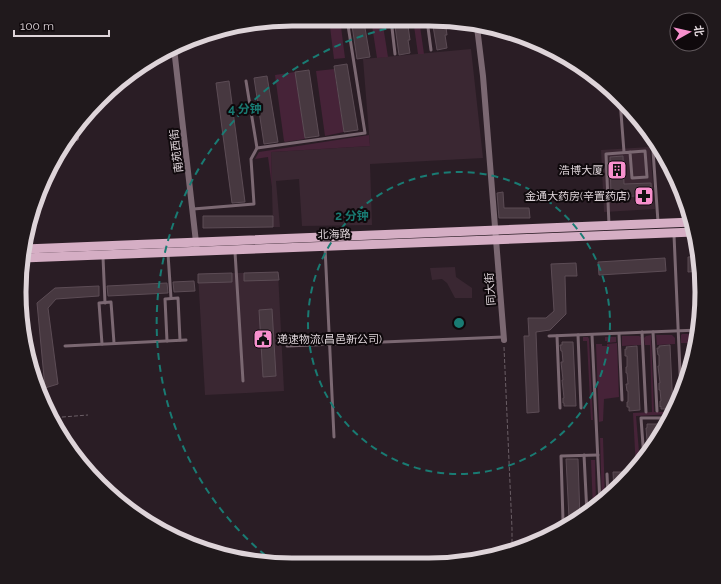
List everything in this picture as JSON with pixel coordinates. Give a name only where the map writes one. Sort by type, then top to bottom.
[{"type":"main road","name":"北海路","points":[[495,235],[609,226],[686,222]]},
{"type":"main road","name":"北海路","points":[[29,250],[197,247],[495,235],[688,232]]},
{"type":"main road","name":"北海路","points":[[28,258],[168,252],[197,247],[235,250],[325,242]]},
{"type":"street","name":"同大街","points":[[477,30],[483,76],[504,338]]},
{"type":"street","name":"南苑西街","points":[[175,53],[197,247]]},
{"type":"lane","points":[[257,148],[365,133],[348,26]]},
{"type":"lane","points":[[392,26],[395,54]]},
{"type":"lane","points":[[428,26],[431,50]]},
{"type":"lane","points":[[193,210],[254,204],[251,159],[257,148],[246,81]]},
{"type":"lane","points":[[621,108],[624,152]]},
{"type":"lane","points":[[653,149],[658,223]]},
{"type":"lane","points":[[609,226],[606,154],[645,150],[646,177],[632,178],[630,152]]},
{"type":"lane","points":[[673,223],[680,380]]},
{"type":"lane","points":[[325,242],[334,437]]},
{"type":"lane","points":[[235,250],[243,381]]},
{"type":"lane","points":[[168,252],[171,298]]},
{"type":"lane","points":[[103,255],[105,302]]},
{"type":"lane","points":[[168,341],[165,299],[171,298],[178,298],[180,340]]},
{"type":"lane","points":[[102,344],[99,304],[111,302],[114,344]]},
{"type":"lane","points":[[549,336],[692,330]]},
{"type":"lane","points":[[642,332],[646,412]]},
{"type":"lane","points":[[653,332],[657,411]]},
{"type":"lane","points":[[619,334],[622,400]]},
{"type":"lane","points":[[578,335],[581,408]]},
{"type":"lane","points":[[592,335],[600,496]]},
{"type":"lane","points":[[557,336],[560,408]]},
{"type":"lane","points":[[287,346],[504,338]]},
{"type":"lane","points":[[65,346],[186,340]]},
{"type":"lane","points":[[643,449],[641,418],[663,418]]},
{"type":"lane","points":[[584,455],[586,507]]},
{"type":"lane","points":[[563,520],[561,456],[598,455]]},
{"type":"lane","points":[[608,474],[608,488]]},
{"type":"path","points":[[504,338],[512,545]]},
{"type":"path","points":[[57,417],[88,415]]},
{"type":"shaded area","points":[[330,26],[341,26],[345,58],[334,59]]},
{"type":"shaded area","points":[[372,26],[383,26],[388,57],[377,58]]},
{"type":"shaded area","points":[[414,26],[420,26],[424,54],[418,54]]},
{"type":"shaded area","points":[[471,49],[483,158],[370,164],[372,225],[302,226],[299,179],[276,181],[280,227],[273,227],[271,152],[370,146],[363,59]]},
{"type":"shaded area","points":[[334,69],[344,132],[325,136],[316,71]]},
{"type":"shaded area","points":[[295,72],[305,139],[285,142],[275,75]]},
{"type":"shaded area","points":[[369,135],[370,146],[271,152],[272,187],[268,157],[255,159],[259,152]]},
{"type":"shaded area","points":[[650,147],[655,209],[604,212],[601,150]]},
{"type":"shaded area","points":[[455,267],[456,277],[472,288],[472,298],[455,298],[447,283],[442,279],[432,280],[430,268]]},
{"type":"shaded area","points":[[278,272],[284,391],[205,395],[198,274]]},
{"type":"shaded area","points":[[692,334],[690,343],[681,343],[681,335]]},
{"type":"shaded area","points":[[651,335],[654,412],[667,412],[665,414],[636,416],[639,455],[635,459],[633,413],[652,412],[650,345],[645,345],[644,338]]},
{"type":"shaded area","points":[[656,335],[672,335],[675,338],[675,344],[657,345]]},
{"type":"shaded area","points":[[622,336],[639,336],[641,337],[641,345],[622,346]]},
{"type":"shaded area","points":[[583,337],[588,337],[589,339],[593,420],[591,420],[587,341],[583,341]]},
{"type":"shaded area","points":[[605,337],[616,337],[616,342],[607,343],[607,341],[605,341]]},
{"type":"shaded area","points":[[617,343],[619,397],[604,399],[603,421],[599,422],[596,344],[607,346],[607,344]]},
{"type":"shaded area","points":[[600,438],[603,438],[605,491],[602,494]]},
{"type":"shaded area","points":[[591,460],[595,460],[596,499],[593,502]]},
{"type":"building","points":[[352,26],[365,26],[370,57],[357,59]]},
{"type":"building","points":[[395,26],[408,26],[410,53],[399,55]]},
{"type":"building","points":[[433,26],[446,27],[447,35],[445,35],[447,48],[437,50]]},
{"type":"building","points":[[347,64],[358,130],[344,132],[334,66]]},
{"type":"building","points":[[309,70],[319,136],[305,138],[295,72]]},
{"type":"building","points":[[267,76],[278,142],[264,144],[254,78]]},
{"type":"building","points":[[229,81],[245,202],[232,203],[216,83]]},
{"type":"building","name":"浩博大厦","points":[[623,156],[624,184],[651,183],[652,200],[636,201],[636,196],[611,197],[610,157]]},
{"type":"building","points":[[503,192],[504,208],[529,208],[530,218],[499,218],[497,193]]},
{"type":"building","points":[[203,216],[273,216],[273,227],[203,228]]},
{"type":"building","points":[[688,257],[693,257],[694,272],[688,272]]},
{"type":"building","points":[[665,258],[666,271],[599,275],[598,262]]},
{"type":"building","points":[[576,263],[577,276],[565,276],[566,314],[550,330],[536,332],[539,412],[527,413],[524,336],[529,336],[528,318],[546,318],[554,311],[551,264]]},
{"type":"building","points":[[278,272],[279,280],[244,281],[244,273]]},
{"type":"building","points":[[232,273],[232,282],[198,283],[198,274]]},
{"type":"building","points":[[194,281],[195,291],[174,292],[173,282]]},
{"type":"building","points":[[167,283],[168,293],[108,296],[107,286]]},
{"type":"building","points":[[99,286],[99,296],[56,299],[48,308],[58,384],[45,388],[37,303],[55,288]]},
{"type":"building","points":[[272,309],[276,376],[263,377],[259,310]]},
{"type":"building","points":[[562,342],[573,342],[576,406],[564,406],[563,403],[564,398],[561,362],[563,362],[560,345],[562,345]]},
{"type":"building","points":[[670,345],[673,400],[668,409],[661,409],[661,406],[660,407],[661,401],[658,366],[659,355],[657,348],[659,348],[659,346]]},
{"type":"building","points":[[637,346],[640,410],[629,411],[629,407],[627,407],[628,391],[626,384],[628,384],[626,373],[627,356],[625,356],[625,349],[627,349],[626,347]]},
{"type":"building","points":[[647,424],[658,424],[658,426],[647,444],[646,428]]},
{"type":"building","points":[[566,459],[578,459],[580,511],[569,518]]},
{"type":"building","points":[[613,472],[624,472],[617,480],[614,483]]},
{"type":"place","name":"浩博大厦","points":[[617,170]]},
{"type":"place","name":"金通大药房(辛置药店)","points":[[644,196]]},
{"type":"place","name":"递速物流(昌邑新公司)","points":[[263,339]]}]
